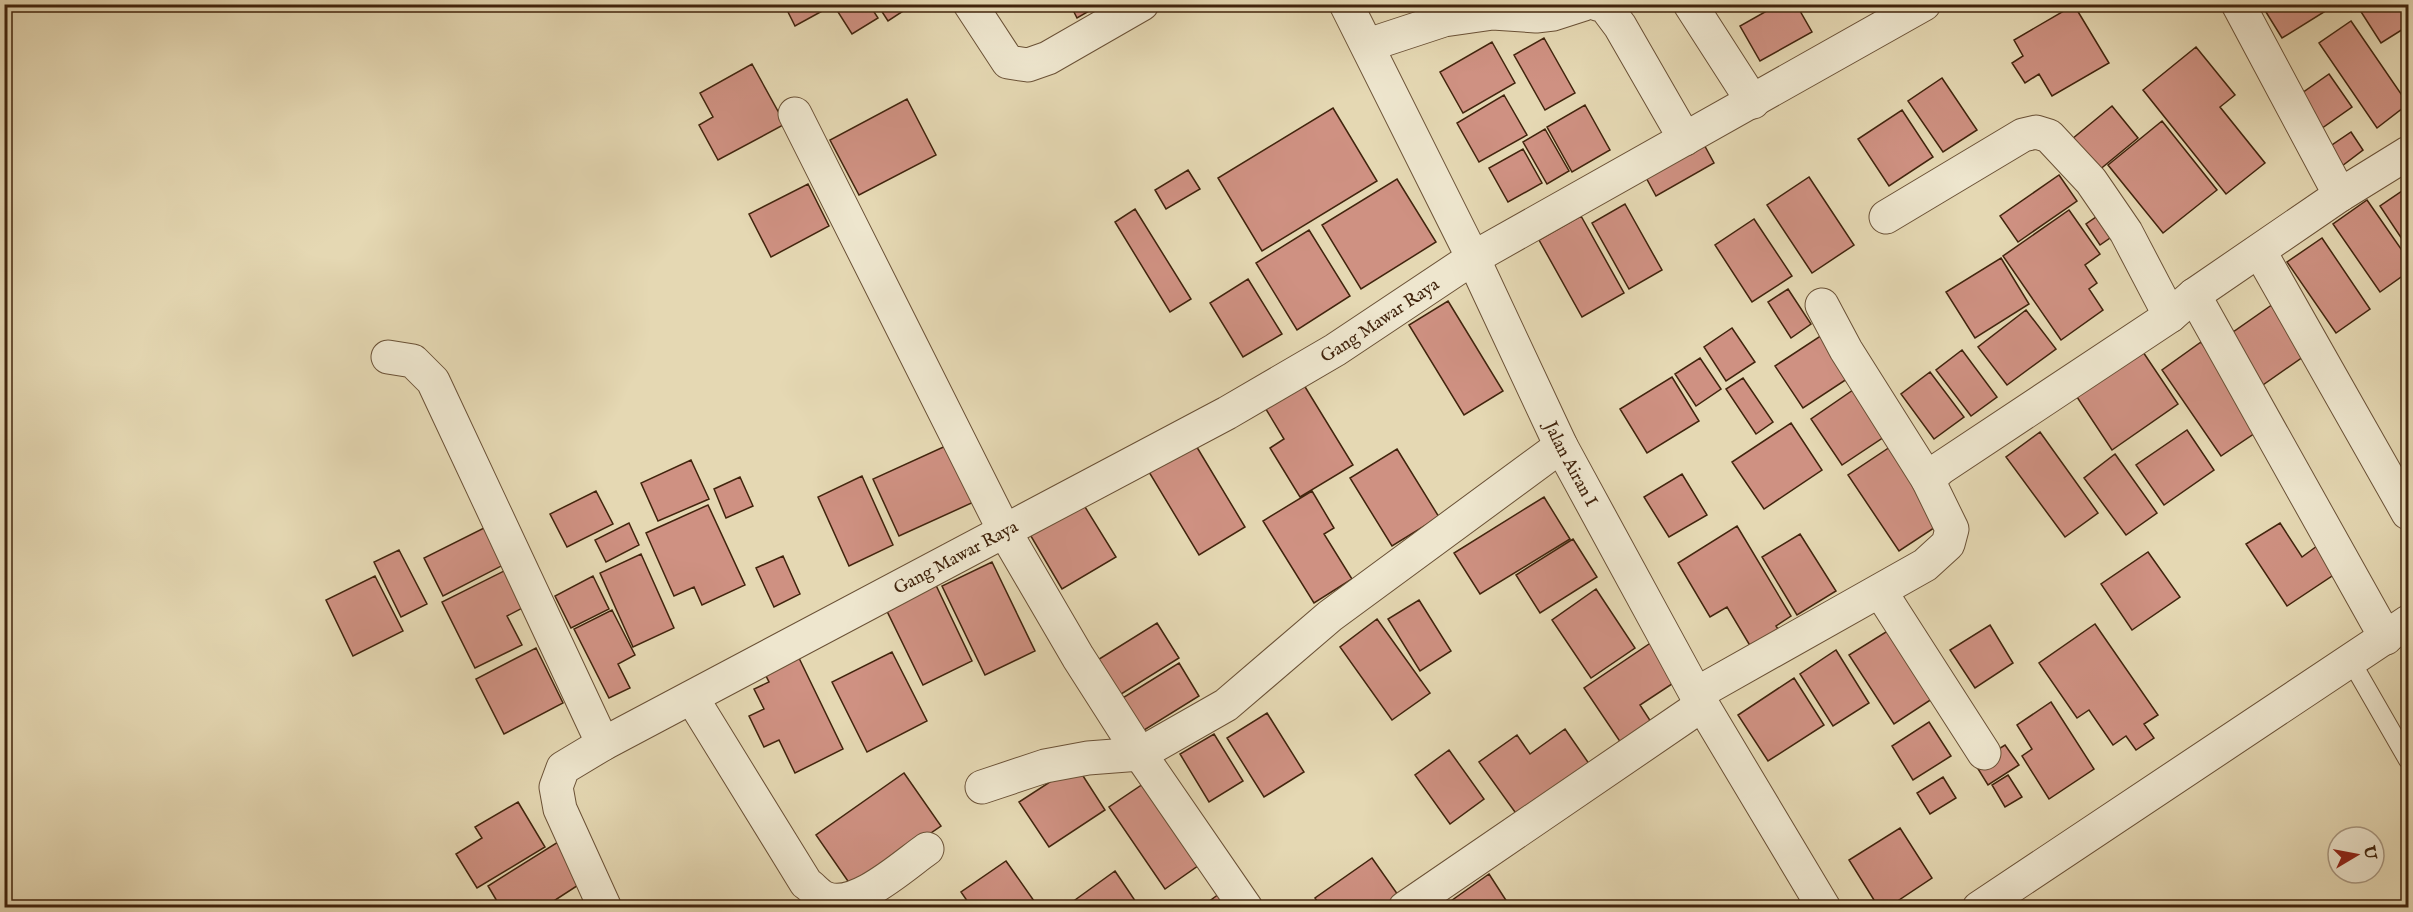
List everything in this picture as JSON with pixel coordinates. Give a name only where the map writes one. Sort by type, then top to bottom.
[{"type":"street","points":[[970,4],[1008,62],[1028,66],[1048,58],[1142,4]]},
{"type":"street","name":"Jalan Airan I","points":[[1346,4],[1473,258],[1561,446],[1699,700],[1824,908]]},
{"type":"street","points":[[1368,45],[1444,21],[1493,13],[1536,16],[1553,14],[1584,4]]},
{"type":"street","points":[[1597,4],[1605,6],[1620,26],[1685,139]]},
{"type":"street","points":[[1690,4],[1753,102]]},
{"type":"street","name":"Gang Mawar Raya","points":[[605,908],[560,809],[556,788],[563,768],[603,744],[1227,413],[1335,350],[1473,258],[1924,4]]},
{"type":"street","points":[[2238,4],[2340,195]]},
{"type":"street","points":[[795,114],[1005,532],[1078,657],[1140,754],[1246,908]]},
{"type":"street","points":[[1886,217],[2023,135],[2036,132],[2049,135],[2091,181],[2126,232],[2182,305],[2397,630],[1979,908]]},
{"type":"street","points":[[1928,480],[1941,468],[2260,252],[2340,195],[2409,153]]},
{"type":"street","points":[[2260,252],[2409,513]]},
{"type":"street","points":[[1406,908],[1699,700],[1925,565],[1948,544],[1952,529],[1928,480],[1846,350],[1822,305]]},
{"type":"street","points":[[388,357],[412,361],[433,381],[603,744]]},
{"type":"street","points":[[982,787],[1045,766],[1088,758],[1140,754],[1226,705],[1330,616],[1561,446]]},
{"type":"street","points":[[1880,591],[1984,753]]},
{"type":"street","points":[[692,698],[806,883],[825,898],[849,899],[867,891],[927,849]]},
{"type":"lane","points":[[2351,661],[2409,760]]},
{"type":"building","points":[[784,4],[835,4],[795,26]]},
{"type":"building","points":[[849,4],[869,4],[878,18],[852,34],[838,12]]},
{"type":"building","points":[[877,4],[914,4],[888,21]]},
{"type":"building","points":[[1070,4],[1089,4],[1091,10],[1077,18]]},
{"type":"building","points":[[1779,4],[1796,4],[1812,32],[1760,61],[1740,26]]},
{"type":"building","points":[[2261,4],[2319,4],[2324,12],[2282,38]]},
{"type":"building","points":[[2356,4],[2406,4],[2408,26],[2381,43]]},
{"type":"building","points":[[2074,5],[2109,63],[2052,96],[2039,74],[2025,83],[2012,63],[2023,56],[2014,40]]},
{"type":"building","points":[[2351,21],[2408,104],[2377,128],[2319,43]]},
{"type":"building","points":[[1544,38],[1575,93],[1545,110],[1514,55]]},
{"type":"building","points":[[1492,42],[1515,83],[1463,113],[1440,72]]},
{"type":"building","points":[[2196,47],[2235,95],[2220,107],[2265,163],[2226,194],[2143,90]]},
{"type":"building","points":[[752,64],[785,124],[718,160],[699,125],[713,117],[700,93]]},
{"type":"building","points":[[2329,74],[2352,107],[2318,131],[2295,98]]},
{"type":"building","points":[[1942,78],[1977,130],[1943,152],[1908,101]]},
{"type":"building","points":[[1504,95],[1527,135],[1479,162],[1457,123]]},
{"type":"building","points":[[907,99],[936,155],[859,195],[830,140]]},
{"type":"building","points":[[1585,105],[1610,150],[1572,172],[1547,127]]},
{"type":"building","points":[[2112,106],[2138,138],[2098,171],[2072,139]]},
{"type":"building","points":[[1333,108],[1377,181],[1262,251],[1218,178]]},
{"type":"building","points":[[1902,110],[1933,157],[1889,186],[1858,139]]},
{"type":"building","points":[[2162,121],[2217,190],[2163,233],[2108,165]]},
{"type":"building","points":[[1545,129],[1569,171],[1547,184],[1523,142]]},
{"type":"building","points":[[2351,132],[2363,150],[2342,166],[2329,147]]},
{"type":"building","points":[[1701,139],[1714,163],[1656,196],[1643,172]]},
{"type":"building","points":[[1523,149],[1542,183],[1508,202],[1489,168]]},
{"type":"building","points":[[1188,170],[1200,189],[1166,209],[1155,190]]},
{"type":"building","points":[[2059,175],[2077,201],[2018,242],[2000,216]]},
{"type":"building","points":[[1809,177],[1854,245],[1812,273],[1767,205]]},
{"type":"building","points":[[1397,179],[1436,242],[1361,289],[1322,225]]},
{"type":"building","points":[[808,184],[829,226],[771,257],[749,214]]},
{"type":"building","points":[[2408,187],[2408,248],[2380,206]]},
{"type":"building","points":[[2367,200],[2408,259],[2408,272],[2380,292],[2333,224]]},
{"type":"building","points":[[1625,204],[1662,270],[1629,289],[1592,223]]},
{"type":"building","points":[[1135,209],[1191,299],[1170,312],[1115,222]]},
{"type":"building","points":[[2069,210],[2100,254],[2085,265],[2097,283],[2089,289],[2103,310],[2061,340],[2003,256]]},
{"type":"building","points":[[2106,210],[2120,231],[2100,245],[2086,224]]},
{"type":"building","points":[[1581,216],[1624,293],[1582,317],[1539,240]]},
{"type":"building","points":[[1754,219],[1792,276],[1752,302],[1715,245]]},
{"type":"building","points":[[1309,230],[1350,296],[1297,330],[1256,263]]},
{"type":"building","points":[[2322,238],[2370,309],[2336,333],[2287,262]]},
{"type":"building","points":[[2001,258],[2029,304],[1975,338],[1946,292]]},
{"type":"building","points":[[1248,279],[1282,334],[1243,357],[1210,303]]},
{"type":"building","points":[[1788,289],[1811,324],[1791,338],[1768,302]]},
{"type":"building","points":[[1448,301],[1503,391],[1464,415],[1409,325]]},
{"type":"building","points":[[2276,302],[2310,352],[2260,387],[2226,337]]},
{"type":"building","points":[[2026,310],[2056,349],[2007,385],[1978,347]]},
{"type":"building","points":[[1732,328],[1755,362],[1726,381],[1704,347]]},
{"type":"building","points":[[1822,335],[1850,377],[1803,408],[1775,366]]},
{"type":"building","points":[[2201,342],[2261,429],[2221,456],[2162,370]]},
{"type":"building","points":[[2137,343],[2178,404],[2112,450],[2071,388]]},
{"type":"building","points":[[1962,350],[1997,397],[1971,416],[1936,370]]},
{"type":"building","points":[[1700,358],[1721,389],[1696,406],[1675,374]]},
{"type":"building","points":[[1930,372],[1964,417],[1934,439],[1901,394]]},
{"type":"building","points":[[1299,377],[1353,465],[1300,497],[1270,448],[1284,439],[1261,401]]},
{"type":"building","points":[[1672,377],[1699,421],[1647,453],[1620,409]]},
{"type":"building","points":[[1743,378],[1773,422],[1756,434],[1726,389]]},
{"type":"building","points":[[1853,390],[1884,437],[1842,465],[1811,419]]},
{"type":"building","points":[[1791,423],[1822,470],[1764,509],[1732,462]]},
{"type":"building","points":[[2187,430],[2214,470],[2164,505],[2136,465]]},
{"type":"building","points":[[2040,432],[2098,513],[2065,537],[2006,457]]},
{"type":"building","points":[[950,444],[976,501],[899,536],[873,479]]},
{"type":"building","points":[[1195,444],[1245,527],[1199,555],[1149,472]]},
{"type":"building","points":[[1890,447],[1940,524],[1899,551],[1848,475]]},
{"type":"building","points":[[1397,449],[1439,517],[1392,546],[1350,478]]},
{"type":"building","points":[[2115,454],[2157,513],[2126,535],[2084,478]]},
{"type":"building","points":[[691,460],[709,499],[658,521],[641,483]]},
{"type":"building","points":[[1682,474],[1707,515],[1669,537],[1644,497]]},
{"type":"building","points":[[862,476],[893,545],[849,566],[818,497]]},
{"type":"building","points":[[740,477],[753,506],[726,518],[714,489]]},
{"type":"building","points":[[596,491],[613,524],[567,547],[550,514]]},
{"type":"building","points":[[1312,491],[1334,528],[1324,534],[1352,579],[1314,603],[1263,521]]},
{"type":"building","points":[[1077,494],[1116,557],[1062,589],[1025,526]]},
{"type":"building","points":[[1544,497],[1570,539],[1480,594],[1454,553]]},
{"type":"building","points":[[708,505],[745,585],[702,605],[694,587],[674,596],[646,533]]},
{"type":"building","points":[[629,523],[639,545],[606,562],[595,540]]},
{"type":"building","points":[[2280,523],[2302,557],[2317,546],[2335,574],[2287,606],[2246,544]]},
{"type":"building","points":[[492,524],[511,561],[443,596],[424,558]]},
{"type":"building","points":[[1737,526],[1791,616],[1776,626],[1783,637],[1755,654],[1727,607],[1710,617],[1678,563]]},
{"type":"building","points":[[1800,534],[1836,591],[1797,615],[1762,557]]},
{"type":"building","points":[[1573,539],[1597,577],[1540,613],[1516,575]]},
{"type":"building","points":[[399,550],[427,604],[401,617],[374,562]]},
{"type":"building","points":[[2148,552],[2180,597],[2132,630],[2101,584]]},
{"type":"building","points":[[641,554],[674,628],[633,647],[600,573]]},
{"type":"building","points":[[783,556],[800,594],[774,607],[756,568]]},
{"type":"building","points":[[992,562],[1035,651],[985,675],[942,586]]},
{"type":"building","points":[[516,565],[534,602],[507,616],[522,645],[475,668],[442,602]]},
{"type":"building","points":[[375,576],[403,631],[353,656],[326,600]]},
{"type":"building","points":[[593,576],[609,609],[571,628],[555,596]]},
{"type":"building","points":[[933,579],[972,661],[923,685],[883,603]]},
{"type":"building","points":[[1596,589],[1635,648],[1591,678],[1552,620]]},
{"type":"building","points":[[1419,600],[1451,651],[1420,671],[1388,619]]},
{"type":"building","points":[[612,610],[635,655],[618,664],[630,688],[609,698],[574,629]]},
{"type":"building","points":[[1377,619],[1430,693],[1392,720],[1340,647]]},
{"type":"building","points":[[1157,623],[1179,658],[1118,696],[1096,661]]},
{"type":"building","points":[[2095,624],[2158,715],[2144,724],[2154,738],[2136,750],[2126,736],[2113,745],[2089,710],[2077,718],[2039,663]]},
{"type":"building","points":[[1990,625],[2013,663],[1975,688],[1950,650]]},
{"type":"building","points":[[1894,627],[1938,695],[1894,724],[1849,655]]},
{"type":"building","points":[[1652,642],[1678,680],[1640,705],[1653,725],[1623,746],[1584,688]]},
{"type":"building","points":[[536,648],[563,703],[504,734],[476,679]]},
{"type":"building","points":[[1836,650],[1869,703],[1833,726],[1800,674]]},
{"type":"building","points":[[892,652],[927,721],[867,752],[832,682]]},
{"type":"building","points":[[798,656],[843,749],[795,773],[779,740],[764,747],[749,716],[764,709],[754,689],[769,682],[764,672]]},
{"type":"building","points":[[1179,663],[1199,696],[1141,732],[1121,699]]},
{"type":"building","points":[[1794,678],[1824,725],[1768,761],[1738,715]]},
{"type":"building","points":[[2051,702],[2094,769],[2049,799],[2022,756],[2032,749],[2017,725]]},
{"type":"building","points":[[1267,713],[1304,772],[1264,797],[1227,738]]},
{"type":"building","points":[[1929,722],[1951,756],[1913,780],[1892,746]]},
{"type":"building","points":[[1565,729],[1592,768],[1520,819],[1479,762],[1517,735],[1530,754]]},
{"type":"building","points":[[1214,734],[1243,781],[1209,802],[1180,754]]},
{"type":"building","points":[[2005,745],[2019,765],[1988,785],[1975,764]]},
{"type":"building","points":[[1449,750],[1484,799],[1450,824],[1415,775]]},
{"type":"building","points":[[1076,765],[1105,810],[1049,847],[1019,802]]},
{"type":"building","points":[[904,773],[941,826],[852,887],[816,835]]},
{"type":"building","points":[[2008,775],[2022,797],[2005,807],[1992,785]]},
{"type":"building","points":[[1943,777],[1956,798],[1930,814],[1917,793]]},
{"type":"building","points":[[1146,782],[1202,863],[1165,889],[1109,807]]},
{"type":"building","points":[[518,802],[545,847],[477,888],[456,854],[482,838],[475,827]]},
{"type":"building","points":[[1900,828],[1932,878],[1887,908],[1879,908],[1849,860]]},
{"type":"building","points":[[558,842],[583,882],[543,908],[501,908],[488,886]]},
{"type":"building","points":[[1372,858],[1403,902],[1395,908],[1321,908],[1315,898]]},
{"type":"building","points":[[1006,861],[1039,908],[972,908],[961,892]]},
{"type":"building","points":[[1115,871],[1138,905],[1134,908],[1064,908]]},
{"type":"building","points":[[1489,874],[1511,908],[1441,908]]},
{"type":"building","points":[[1223,891],[1234,908],[1200,908]]}]
